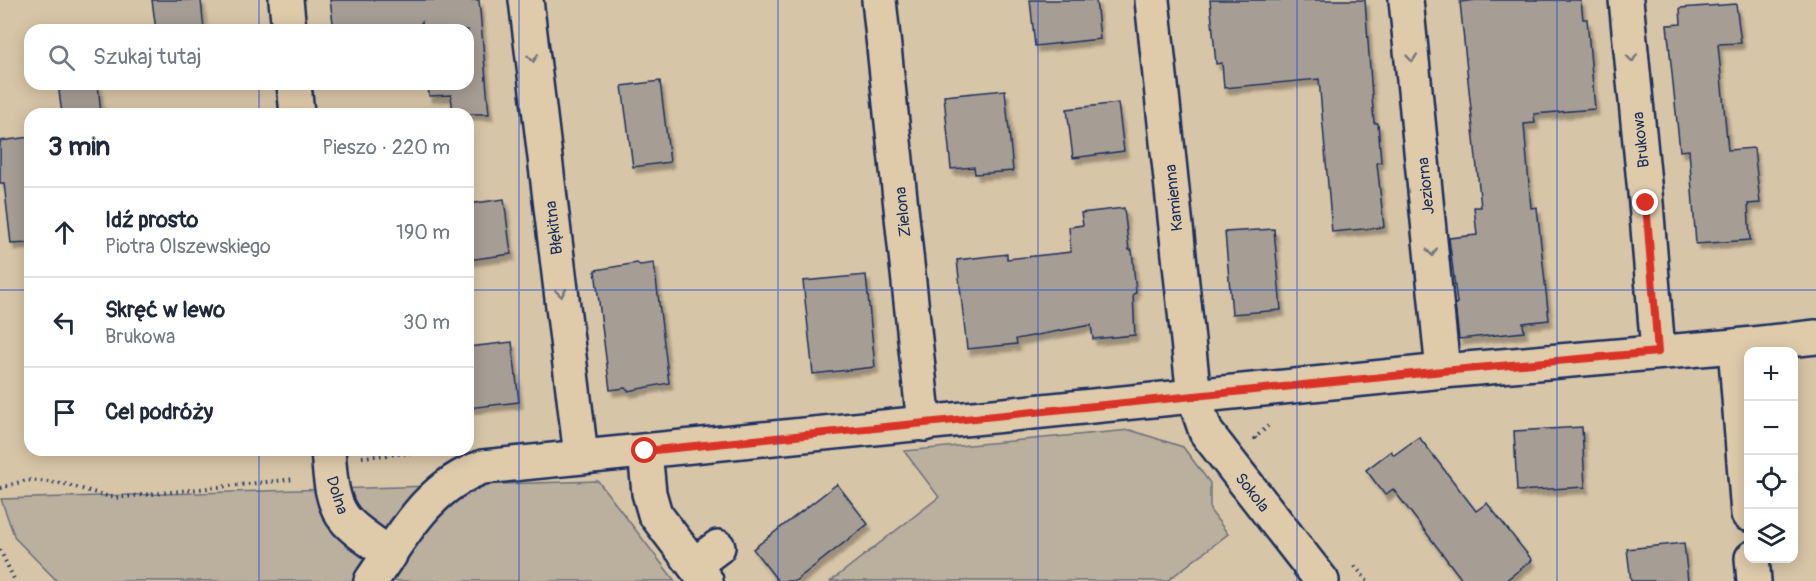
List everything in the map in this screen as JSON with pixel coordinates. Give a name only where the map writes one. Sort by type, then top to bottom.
[{"type":"street","points":[[286,0],[288,24]]},
{"type":"street","name":"Błękitna","points":[[526,0],[581,456]]},
{"type":"street","name":"Zielona","points":[[879,0],[924,424]]},
{"type":"street","name":"Kamienna","points":[[1152,0],[1194,397]]},
{"type":"street","name":"Jeziorna","points":[[1406,0],[1443,371]]},
{"type":"street","name":"Brukowa","points":[[1626,0],[1658,352]]},
{"type":"street","points":[[295,90],[296,108]]},
{"type":"street","points":[[371,581],[425,504],[445,486],[464,474],[483,467],[1443,371],[1816,337]]},
{"type":"street","points":[[1735,346],[1749,509]]},
{"type":"street","name":"Sokola","points":[[1194,397],[1206,432],[1322,581]]},
{"type":"street","points":[[645,451],[655,514],[706,564]]},
{"type":"street","name":"Dolna","points":[[329,463],[340,511],[346,520],[390,555]]},
{"type":"street","points":[[1752,563],[1754,581]]},
{"type":"path","points":[[1258,441],[1255,438],[1276,417],[1274,389]]},
{"type":"path","points":[[0,488],[27,480],[61,483],[114,498],[329,463]]},
{"type":"path","points":[[0,550],[15,581]]},
{"type":"path","points":[[1352,562],[1367,581]]},
{"type":"shaded area","points":[[1130,430],[1183,447],[1210,483],[1210,510],[1228,534],[1167,581],[831,581],[939,497],[904,451]]},
{"type":"shaded area","points":[[598,481],[675,581],[57,581],[15,538],[1,499]]},
{"type":"building","points":[[152,0],[201,0],[203,24],[155,24]]},
{"type":"building","points":[[330,0],[479,0],[489,114],[474,114],[474,108],[452,108],[451,95],[429,96],[428,90],[474,90],[474,24],[422,24],[422,22],[420,24],[333,24]]},
{"type":"building","points":[[1030,0],[1096,0],[1100,39],[1035,46]]},
{"type":"building","points":[[1210,0],[1365,0],[1374,123],[1378,123],[1381,162],[1377,163],[1384,227],[1332,232],[1319,79],[1224,88],[1222,63],[1216,64]]},
{"type":"building","points":[[1581,0],[1583,19],[1587,19],[1595,109],[1534,114],[1535,123],[1524,124],[1531,208],[1537,207],[1549,320],[1523,323],[1524,332],[1459,339],[1449,238],[1477,235],[1474,207],[1481,207],[1460,2]]},
{"type":"building","points":[[1736,4],[1741,43],[1718,44],[1728,150],[1754,148],[1760,203],[1748,204],[1750,240],[1696,244],[1689,150],[1680,151],[1667,25],[1681,24],[1680,8]]},
{"type":"building","points":[[660,81],[670,162],[633,167],[622,86]]},
{"type":"building","points":[[59,90],[99,90],[100,108],[61,108]]},
{"type":"building","points":[[1005,90],[1013,171],[975,174],[974,167],[951,169],[944,96]]},
{"type":"building","points":[[1118,103],[1124,151],[1073,158],[1067,109]]},
{"type":"building","points":[[24,138],[24,243],[11,244],[4,183],[0,183],[0,141]]},
{"type":"building","points":[[504,199],[511,254],[474,259],[474,203]]},
{"type":"building","points":[[1124,208],[1129,250],[1132,250],[1136,293],[1133,294],[1135,335],[1093,339],[1091,325],[1016,339],[1017,344],[967,349],[957,260],[1007,254],[1007,259],[1071,252],[1069,227],[1083,225],[1081,213]]},
{"type":"building","points":[[1274,229],[1281,310],[1232,314],[1225,232]]},
{"type":"building","points":[[637,263],[640,265],[654,263],[669,383],[628,391],[625,388],[610,390],[595,270]]},
{"type":"building","points":[[866,275],[875,367],[813,374],[803,281]]},
{"type":"building","points":[[512,342],[519,402],[474,407],[474,346]]},
{"type":"building","points":[[1582,427],[1585,487],[1517,491],[1514,431]]},
{"type":"building","points":[[1419,437],[1476,511],[1487,503],[1532,560],[1505,581],[1463,581],[1393,489],[1385,495],[1366,470],[1391,451],[1394,455]]},
{"type":"building","points":[[837,484],[868,524],[795,581],[778,581],[753,549]]},
{"type":"building","points":[[1684,543],[1688,581],[1631,581],[1627,549]]},
{"type":"route","points":[[645,451],[1443,371],[1658,352],[1646,203]]}]
